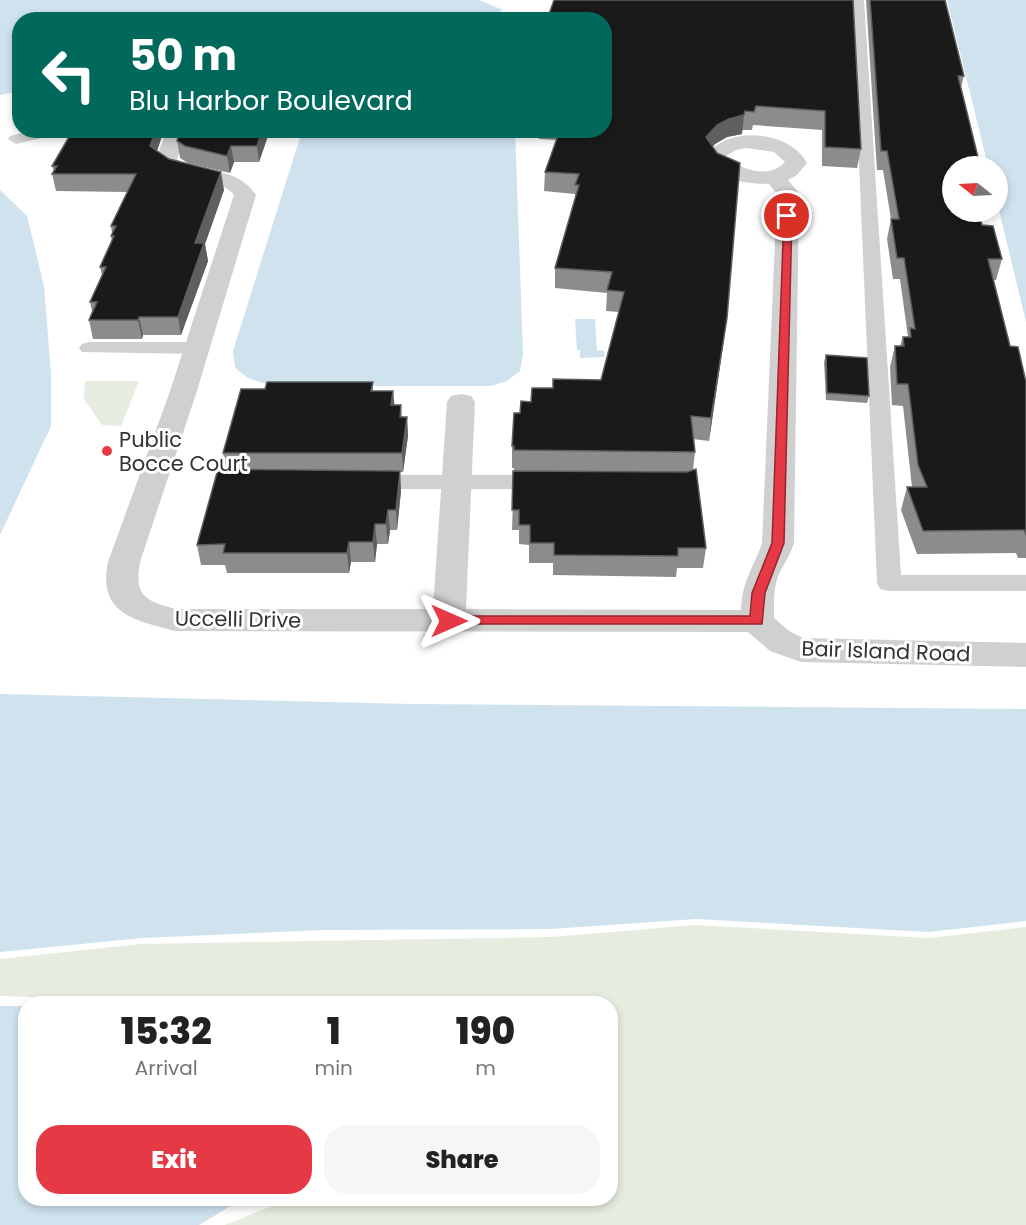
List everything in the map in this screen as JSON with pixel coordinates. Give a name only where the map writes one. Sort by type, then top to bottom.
[{"type":"street","name":"Uccelli Drive","points":[[174,138],[166,161],[174,169],[232,182],[242,188],[245,195],[167,443],[123,566],[122,588],[129,603],[151,614],[176,620],[757,621]]},
{"type":"street","points":[[757,621],[758,593],[778,543],[788,193],[774,176]]},
{"type":"street","points":[[449,621],[461,402]]},
{"type":"street","name":"Bair Island Road","points":[[757,621],[767,634],[782,644],[801,650],[1026,655]]},
{"type":"lane","points":[[858,0],[889,583],[1026,583]]},
{"type":"lane","points":[[16,139],[21,138]]},
{"type":"lane","points":[[89,348],[197,348]]},
{"type":"lane","points":[[348,482],[570,482]]},
{"type":"shaded area","points":[[85,381],[139,381],[121,426],[102,425],[84,399]]},
{"type":"shaded area","points":[[695,925],[929,938],[1026,927],[1026,1225],[225,1225],[272,1206],[618,1206],[618,996],[0,996],[0,959],[141,944],[551,937]]},
{"type":"water","points":[[0,0],[479,0],[503,10],[498,12],[12,12],[12,92],[0,95]]},
{"type":"water","points":[[947,0],[1026,0],[1026,322],[1002,222],[1008,222],[1008,156],[986,156]]},
{"type":"water","points":[[300,138],[515,138],[523,355],[520,371],[507,381],[491,386],[272,386],[248,378],[235,368],[233,351]]},
{"type":"water","points":[[0,190],[27,216],[44,286],[51,373],[51,426],[0,535]]},
{"type":"water","points":[[575,319],[595,319],[597,350],[604,351],[605,357],[580,358],[580,350],[577,350]]},
{"type":"water","points":[[0,694],[411,704],[1026,709],[1026,921],[928,932],[696,919],[550,929],[324,930],[142,938],[0,952]]},
{"type":"water","points":[[0,1006],[18,1006],[18,1206],[232,1206],[199,1225],[0,1225]]},
{"type":"building","points":[[554,0],[853,0],[861,149],[825,147],[825,111],[756,106],[754,112],[745,111],[744,115],[717,125],[706,137],[717,153],[740,163],[727,318],[711,418],[691,416],[695,452],[514,450],[512,446],[514,413],[520,413],[521,401],[531,402],[532,388],[553,388],[553,379],[601,380],[624,292],[607,290],[612,272],[555,268],[579,185],[575,185],[579,174],[545,172],[557,138],[612,138],[612,12],[550,12]]},
{"type":"building","points":[[870,0],[945,0],[964,76],[958,76],[978,156],[942,156],[942,222],[981,222],[982,225],[993,226],[1002,259],[988,259],[1010,346],[1018,347],[1026,382],[1026,535],[1024,530],[923,531],[907,487],[927,487],[918,465],[908,384],[897,384],[895,346],[904,346],[903,337],[911,337],[910,328],[915,329],[904,258],[897,258],[891,219],[899,219],[887,151],[881,151]]},
{"type":"building","points":[[68,138],[153,138],[150,146],[169,159],[221,172],[195,243],[204,243],[178,317],[89,320],[97,302],[90,302],[106,267],[100,267],[114,236],[111,236],[116,226],[111,226],[136,174],[52,174],[57,166],[52,166]]},
{"type":"building","points":[[178,138],[260,138],[257,146],[231,146],[227,156],[185,146],[177,141]]},
{"type":"building","points":[[826,355],[867,358],[869,396],[827,393]]},
{"type":"building","points":[[267,382],[373,382],[371,391],[393,391],[391,405],[401,405],[400,417],[407,417],[402,453],[223,453],[241,389],[265,389]]},
{"type":"building","points":[[218,469],[400,471],[396,510],[388,510],[386,524],[375,524],[373,542],[349,542],[347,553],[223,553],[225,544],[197,545]]},
{"type":"building","points":[[696,469],[706,548],[678,548],[678,556],[554,555],[554,543],[530,543],[530,525],[519,525],[519,510],[512,510],[513,471],[687,472]]},
{"type":"place","name":"Public Bocce Court","points":[[107,451]]},
{"type":"route","points":[[449,621],[757,621],[758,593],[778,543],[787,216]]}]
